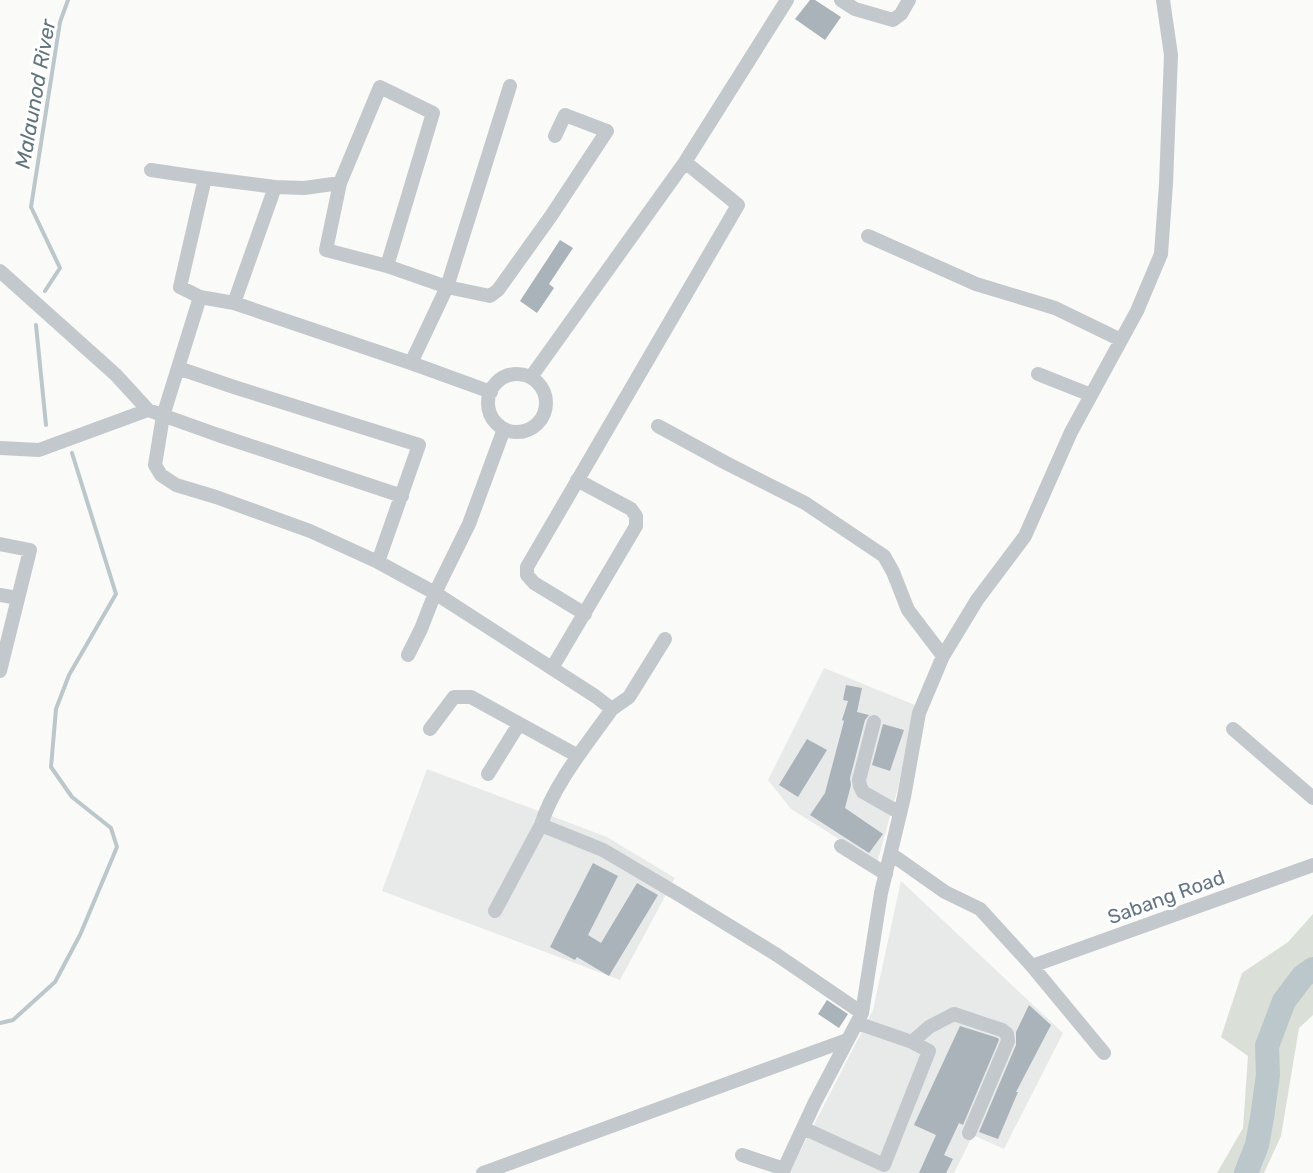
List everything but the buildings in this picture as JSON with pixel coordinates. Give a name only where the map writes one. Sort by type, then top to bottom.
[{"type":"street","points":[[531,377],[685,162],[787,0]]},
{"type":"street","points":[[841,0],[855,9],[892,20],[901,14],[909,0]]},
{"type":"street","points":[[742,1155],[783,1171],[859,1018],[881,893],[900,813],[919,713],[943,656],[977,600],[1024,536],[1071,432],[1137,311],[1161,254],[1171,55],[1163,0]]},
{"type":"street","points":[[411,363],[447,287],[510,86]]},
{"type":"street","points":[[387,266],[433,113],[380,87],[340,183],[326,250],[387,266],[447,287],[490,296],[498,290],[551,216],[607,131],[565,115],[555,136]]},
{"type":"street","points":[[585,614],[534,583],[527,575],[527,567],[738,205],[685,162]]},
{"type":"street","points":[[151,170],[275,187],[304,188],[340,183]]},
{"type":"street","points":[[205,178],[180,287],[200,297],[234,303],[491,392]]},
{"type":"street","points":[[234,303],[275,187]]},
{"type":"street","points":[[868,236],[976,284],[1055,308],[1121,340]]},
{"type":"street","points":[[0,271],[116,375],[148,410],[402,496]]},
{"type":"street","points":[[200,297],[163,416],[155,465],[161,475],[176,485],[310,531],[378,562],[435,593],[595,696],[612,710]]},
{"type":"street","points":[[178,368],[418,445],[378,562]]},
{"type":"street","points":[[522,374],[531,377],[539,383],[544,392],[545,412],[540,421],[524,431],[514,432],[504,429],[497,424],[489,409],[488,400],[491,392],[503,377],[522,374]]},
{"type":"street","points":[[1038,374],[1091,395]]},
{"type":"street","points":[[0,448],[39,450],[148,410]]},
{"type":"street","points":[[658,426],[805,503],[884,556],[908,610],[943,656]]},
{"type":"street","points":[[408,655],[469,524],[504,429]]},
{"type":"street","points":[[552,668],[636,525],[636,516],[631,509],[577,480]]},
{"type":"street","points":[[0,544],[30,550],[2,650],[0,671]]},
{"type":"street","points":[[0,595],[18,598]]},
{"type":"street","points":[[495,911],[542,825],[547,807],[578,756],[612,710],[628,698],[665,639]]},
{"type":"street","points":[[430,729],[454,697],[471,697],[578,756]]},
{"type":"street","points":[[874,722],[859,780],[860,786],[863,792],[900,813]]},
{"type":"street","points":[[488,774],[519,724]]},
{"type":"street","points":[[1233,729],[1313,798]]},
{"type":"street","points":[[542,825],[603,850],[672,890],[777,955],[859,1018],[912,1041],[928,1052],[884,1165],[803,1128]]},
{"type":"street","points":[[840,846],[886,874]]},
{"type":"street","points":[[891,854],[945,892],[980,909],[1032,966],[1104,1053]]},
{"type":"street","name":"Sabang Road","points":[[1032,966],[1313,865]]},
{"type":"street","points":[[912,1041],[929,1027],[954,1014],[1002,1030],[1007,1034],[1008,1041],[969,1133]]},
{"type":"street","points":[[483,1173],[847,1040]]},
{"type":"shaded area","points":[[824,668],[915,705],[898,788],[877,863],[791,809],[768,780]]},
{"type":"shaded area","points":[[427,769],[607,837],[675,878],[620,980],[382,891]]},
{"type":"shaded area","points":[[901,881],[1063,1033],[1004,1149],[973,1135],[954,1173],[789,1173],[873,1010]]},
{"type":"shaded area","points":[[1313,914],[1313,1015],[1299,1028],[1281,1136],[1264,1173],[1217,1173],[1243,1128],[1248,1056],[1221,1037],[1242,973],[1288,942]]},
{"type":"waterway","name":"Malaunod River","points":[[45,291],[60,268],[31,207],[60,22],[68,0]]},
{"type":"waterway","name":"Malaunod River","points":[[36,325],[46,425]]},
{"type":"waterway","name":"Malaunod River","points":[[0,1023],[13,1020],[55,982],[80,935],[117,847],[111,828],[72,797],[51,767],[56,709],[69,675],[116,594],[72,453]]},
{"type":"waterway","points":[[1246,1173],[1257,1145],[1262,1118],[1268,1075],[1267,1046],[1284,1001],[1303,976],[1313,969]]}]
